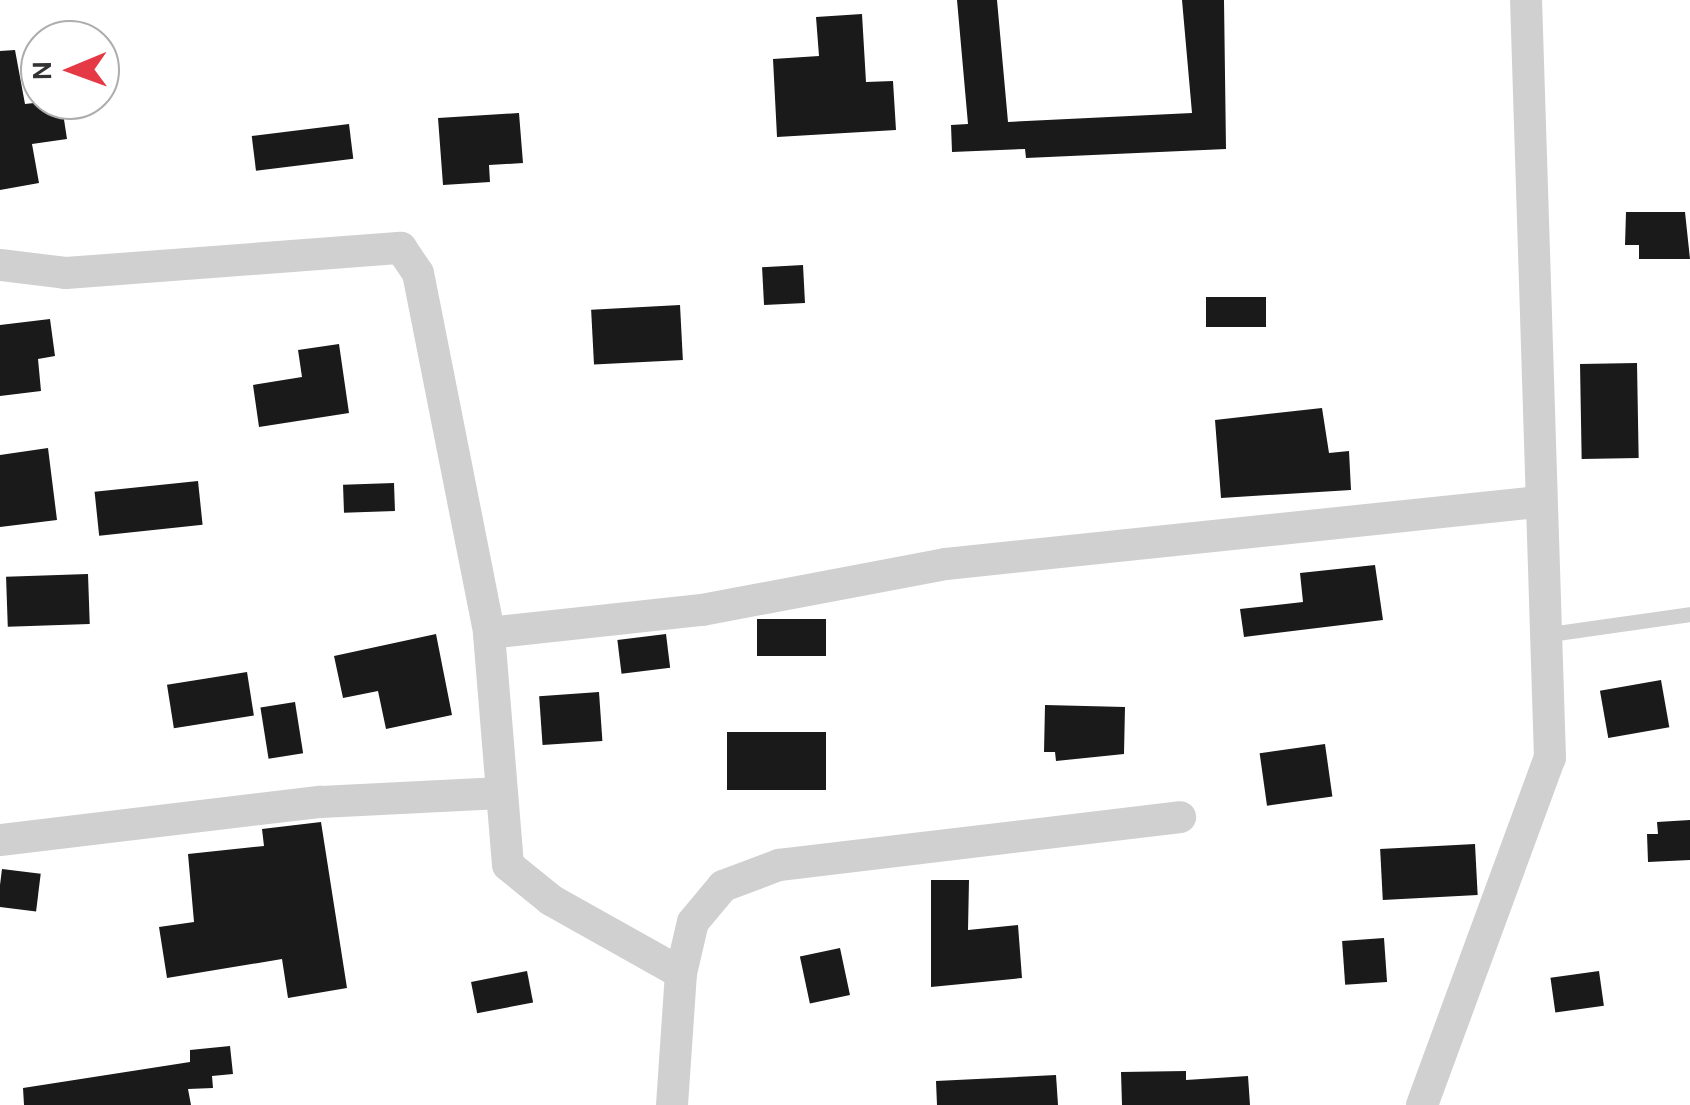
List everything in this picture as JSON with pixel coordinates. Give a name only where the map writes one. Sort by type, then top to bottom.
[{"type":"street","points":[[1422,1105],[1540,796],[1550,758],[1550,634],[1538,502],[1526,0]]},
{"type":"street","points":[[0,265],[66,273],[401,248],[418,272],[489,633],[496,793],[508,865],[522,882],[681,973]]},
{"type":"street","points":[[489,633],[702,610],[946,564],[1538,502]]},
{"type":"street","points":[[0,840],[320,802],[496,793]]},
{"type":"street","points":[[672,1105],[681,973],[694,922],[724,886],[779,866],[1180,817]]},
{"type":"lane","points":[[1550,634],[1690,614]]},
{"type":"building","points":[[957,0],[997,0],[1008,122],[1192,113],[1182,0],[1224,0],[1226,149],[1026,158],[1025,149],[952,152],[951,125],[968,124]]},
{"type":"building","points":[[862,14],[866,82],[893,81],[896,130],[777,137],[773,59],[819,56],[816,17]]},
{"type":"building","points":[[15,50],[20,77],[20,120],[64,120],[67,139],[32,144],[39,183],[0,190],[0,51]]},
{"type":"building","points":[[519,113],[523,163],[489,165],[490,182],[443,185],[438,118]]},
{"type":"building","points":[[349,124],[353,159],[256,171],[252,136]]},
{"type":"building","points":[[1626,212],[1685,212],[1690,259],[1639,259],[1639,245],[1625,245]]},
{"type":"building","points":[[803,265],[805,303],[764,305],[762,267]]},
{"type":"building","points":[[1206,297],[1266,297],[1266,327],[1206,327]]},
{"type":"building","points":[[680,305],[683,360],[594,365],[591,310]]},
{"type":"building","points":[[50,319],[55,356],[38,359],[41,391],[0,396],[0,325]]},
{"type":"building","points":[[339,344],[349,413],[259,427],[253,385],[302,377],[298,350]]},
{"type":"building","points":[[1637,363],[1639,458],[1582,459],[1580,364]]},
{"type":"building","points":[[1322,408],[1329,453],[1349,451],[1351,490],[1221,498],[1215,420]]},
{"type":"building","points":[[48,448],[57,520],[0,527],[0,455]]},
{"type":"building","points":[[198,481],[203,525],[99,536],[95,492]]},
{"type":"building","points":[[394,483],[395,511],[344,513],[343,485]]},
{"type":"building","points":[[1375,565],[1383,620],[1244,637],[1240,609],[1303,602],[1300,573]]},
{"type":"building","points":[[88,574],[90,624],[8,627],[6,577]]},
{"type":"building","points":[[757,619],[826,619],[826,656],[757,656]]},
{"type":"building","points":[[436,634],[452,715],[386,729],[378,691],[343,698],[334,656]]},
{"type":"building","points":[[666,634],[670,668],[622,674],[617,640]]},
{"type":"building","points":[[247,672],[254,715],[174,728],[167,685]]},
{"type":"building","points":[[1661,680],[1669,727],[1608,738],[1600,691]]},
{"type":"building","points":[[599,692],[602,741],[543,745],[539,696]]},
{"type":"building","points":[[295,702],[303,753],[269,759],[260,707]]},
{"type":"building","points":[[1045,705],[1125,707],[1124,754],[1056,761],[1055,752],[1044,752]]},
{"type":"building","points":[[727,732],[826,732],[826,790],[727,790]]},
{"type":"building","points":[[1325,744],[1332,796],[1267,806],[1260,753]]},
{"type":"building","points":[[1690,820],[1690,860],[1648,862],[1647,834],[1658,834],[1657,822]]},
{"type":"building","points":[[321,822],[347,988],[288,998],[282,959],[167,978],[159,927],[194,922],[188,854],[264,846],[262,829]]},
{"type":"building","points":[[1475,844],[1478,895],[1383,900],[1380,849]]},
{"type":"building","points":[[2,869],[41,874],[36,911],[0,907]]},
{"type":"building","points":[[931,880],[969,880],[968,930],[1018,925],[1022,978],[931,987]]},
{"type":"building","points":[[1384,938],[1387,982],[1345,985],[1342,941]]},
{"type":"building","points":[[840,948],[850,995],[810,1003],[800,957]]},
{"type":"building","points":[[527,971],[533,1002],[477,1013],[471,982]]},
{"type":"building","points":[[1599,971],[1604,1006],[1555,1012],[1550,978]]},
{"type":"building","points":[[230,1046],[233,1074],[212,1076],[213,1088],[188,1089],[191,1105],[24,1105],[23,1088],[190,1062],[190,1050]]},
{"type":"building","points":[[1186,1071],[1186,1080],[1248,1076],[1250,1105],[1122,1105],[1121,1072]]},
{"type":"building","points":[[1056,1075],[1058,1105],[937,1105],[936,1081]]}]
